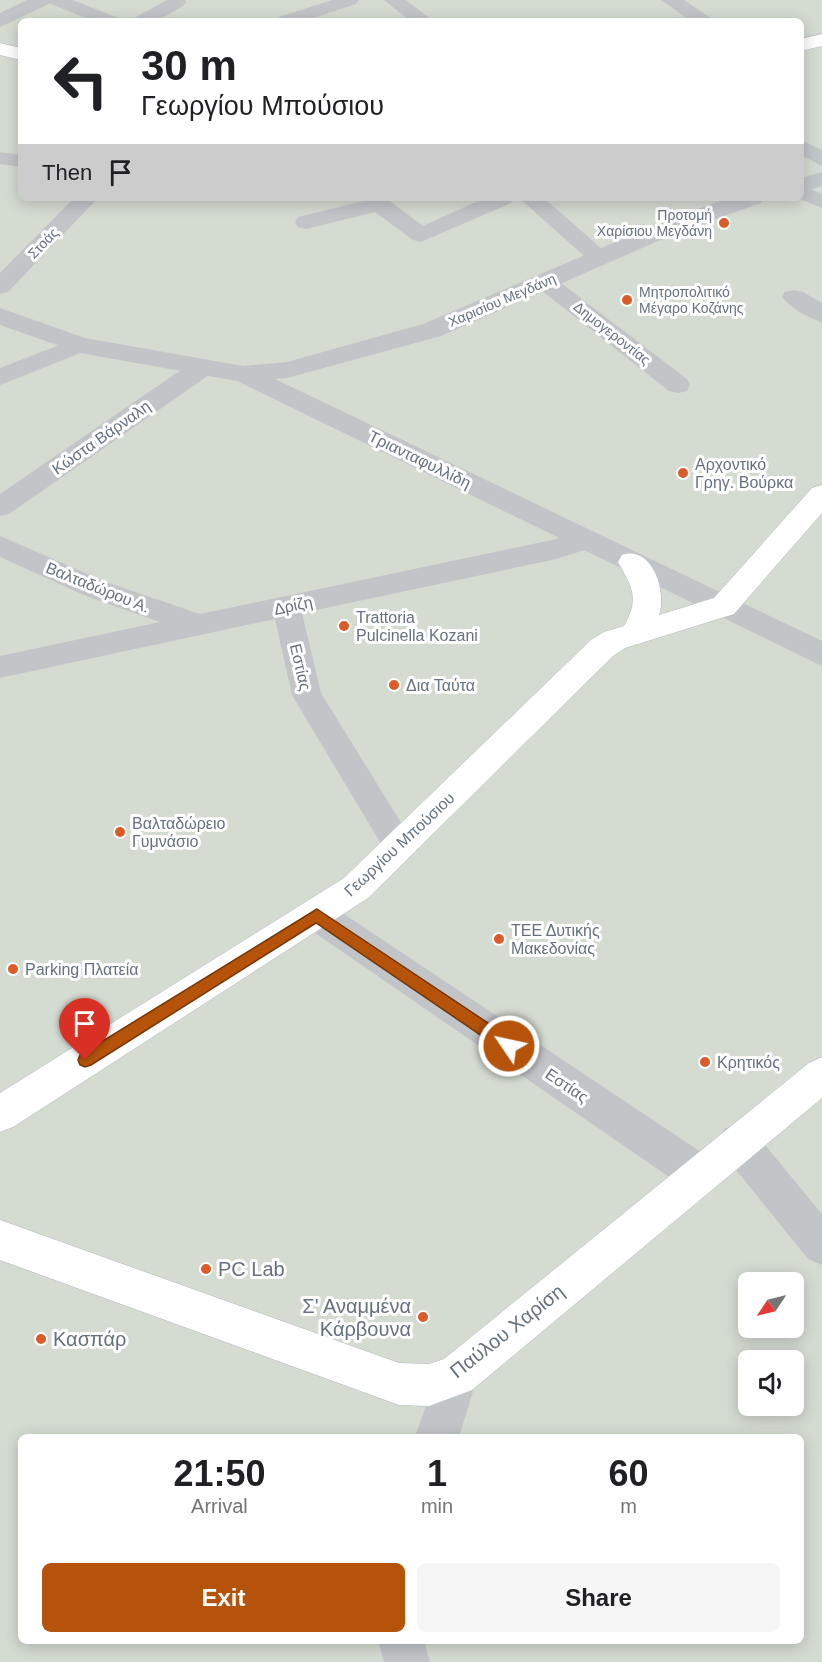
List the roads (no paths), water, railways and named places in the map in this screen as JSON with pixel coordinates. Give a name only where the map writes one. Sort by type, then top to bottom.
[{"type":"main road","points":[[804,44],[822,40]]},
{"type":"main road","points":[[0,49],[18,53]]},
{"type":"main road","points":[[724,606],[822,495]]},
{"type":"main road","points":[[632,562],[642,576],[649,595],[645,617],[635,633]]},
{"type":"main road","name":"Γεωργίου Μπούσιου","points":[[0,1114],[317,915],[356,888],[602,648],[615,640],[635,633],[724,606]]},
{"type":"main road","name":"Παύλου Χαρίση","points":[[0,1240],[399,1384],[429,1385],[457,1375],[822,1075]]},
{"type":"street","points":[[0,21],[42,0]]},
{"type":"street","points":[[57,0],[102,18]]},
{"type":"street","points":[[291,18],[315,5],[350,0]]},
{"type":"street","points":[[394,0],[419,18]]},
{"type":"street","points":[[671,0],[700,18]]},
{"type":"street","points":[[148,18],[177,2]]},
{"type":"street","points":[[804,148],[822,159]]},
{"type":"street","points":[[0,158],[18,161]]},
{"type":"street","points":[[804,184],[822,179]]},
{"type":"street","points":[[804,193],[822,202]]},
{"type":"street","name":"Στοάς","points":[[0,287],[84,201]]},
{"type":"street","points":[[306,222],[379,204],[422,235],[496,201]]},
{"type":"street","points":[[534,201],[599,256]]},
{"type":"street","name":"Χαρισίου Μεγδάνη","points":[[243,374],[287,370],[432,330],[545,282],[599,256],[742,201]]},
{"type":"street","name":"Δημογεροντίας","points":[[545,282],[678,385]]},
{"type":"street","points":[[794,297],[822,314]]},
{"type":"street","name":"Τριανταφυλλίδη","points":[[0,316],[80,345],[243,374],[822,654]]},
{"type":"street","points":[[0,377],[80,345]]},
{"type":"street","name":"Κώστα Βάρναλη","points":[[0,507],[203,367]]},
{"type":"street","name":"Δρίζη","points":[[0,667],[552,550],[586,540]]},
{"type":"street","name":"Βαλταδώρου Α.","points":[[0,546],[96,590],[198,625]]},
{"type":"street","name":"Εστίας","points":[[286,606],[307,695],[400,847]]},
{"type":"street","name":"Εστίας","points":[[317,915],[699,1174]]},
{"type":"street","points":[[738,1142],[822,1245]]},
{"type":"street","points":[[438,1434],[457,1375]]},
{"type":"street","points":[[402,1644],[407,1662]]},
{"type":"place","name":"Προτομή Χαρίσιου Μεγδάνη","points":[[724,223]]},
{"type":"place","name":"Μητροπολιτικό Μέγαρο Κοζάνης","points":[[627,300]]},
{"type":"place","name":"Αρχοντικό Γρηγ. Βούρκα","points":[[683,473]]},
{"type":"place","name":"Trattoria Pulcinella Kozani","points":[[344,626]]},
{"type":"place","name":"Δια Ταύτα","points":[[394,685]]},
{"type":"place","name":"Βαλταδώρειο Γυμνάσιο","points":[[120,832]]},
{"type":"place","name":"ΤΕΕ Δυτικής Μακεδονίας","points":[[499,939]]},
{"type":"place","name":"Parking Πλατεία","points":[[13,969]]},
{"type":"place","name":"Κρητικός","points":[[705,1062]]},
{"type":"place","name":"PC Lab","points":[[206,1269]]},
{"type":"place","name":"Σ' Αναμμένα Κάρβουνα","points":[[423,1317]]},
{"type":"place","name":"Κασπάρ","points":[[41,1339]]}]
